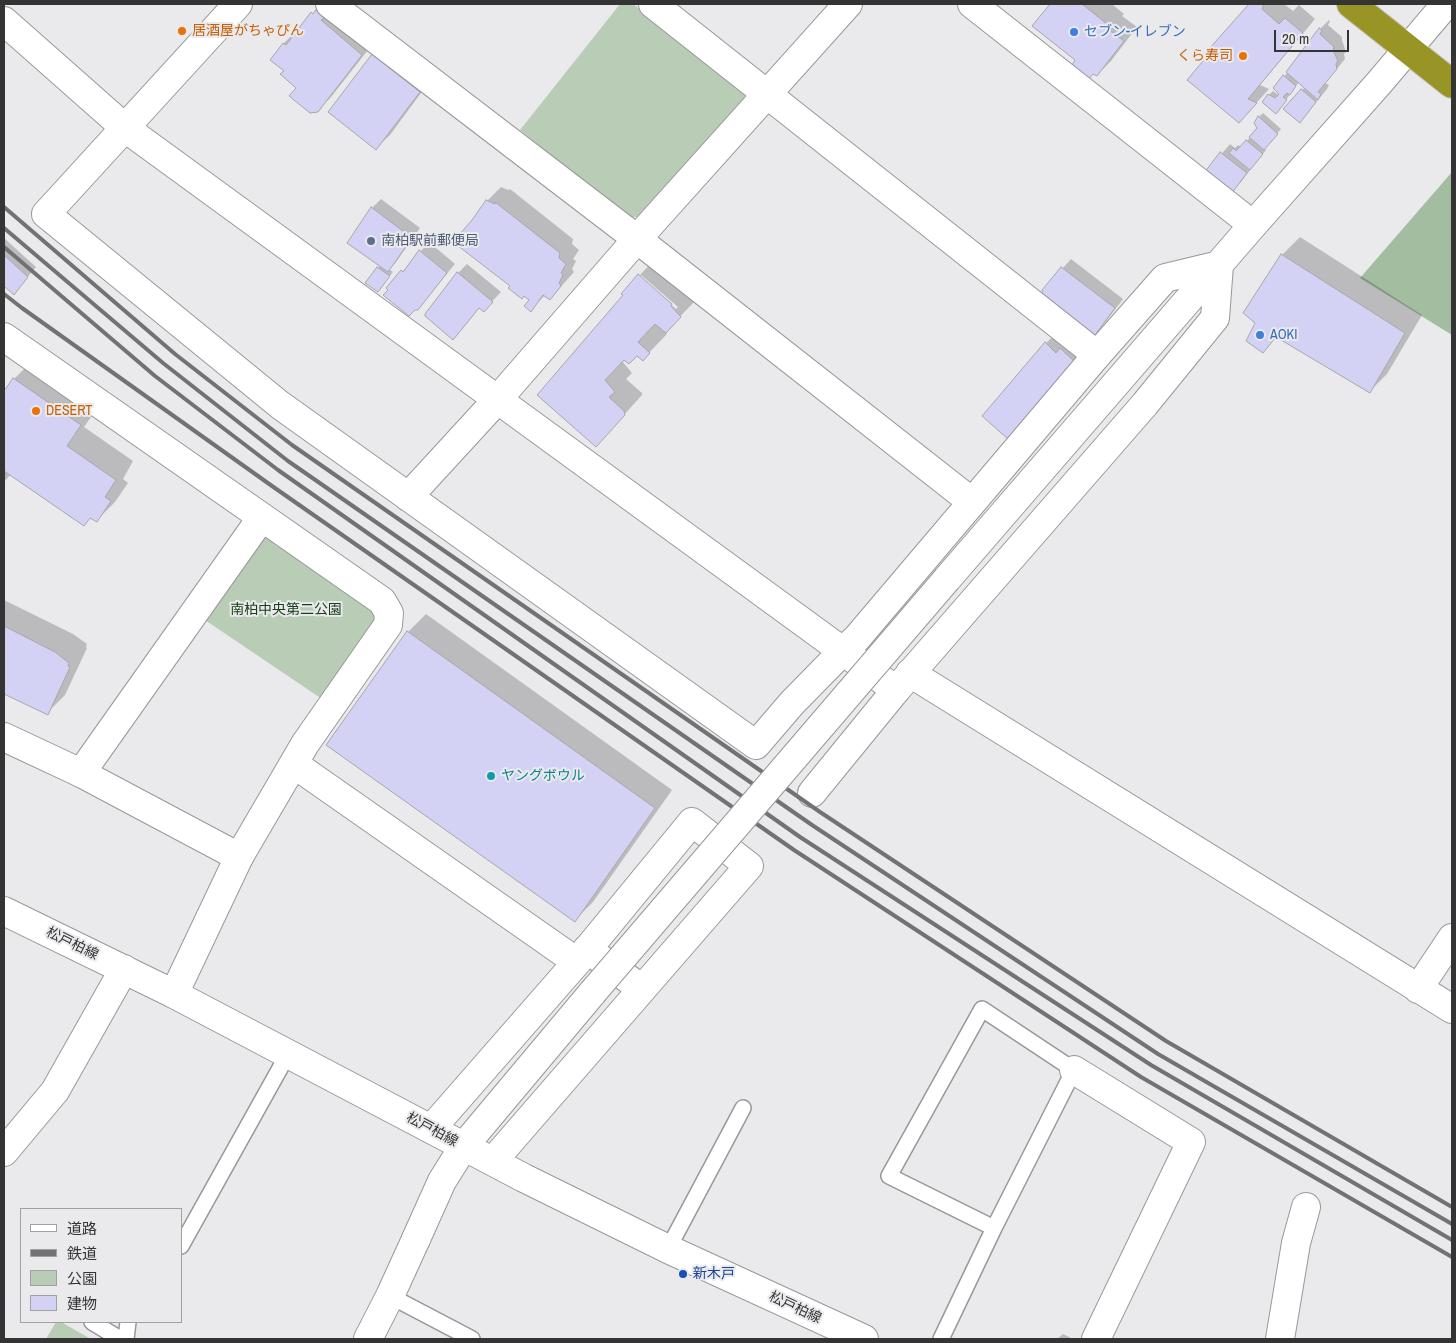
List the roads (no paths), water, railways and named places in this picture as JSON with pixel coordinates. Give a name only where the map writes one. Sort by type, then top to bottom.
[{"type":"highway","points":[[1351,4],[1452,84]]},
{"type":"street","points":[[238,4],[46,214],[280,405],[756,745],[792,703],[857,638],[1097,355],[1166,278],[1219,265]]},
{"type":"street","points":[[330,4],[636,239],[972,502]]},
{"type":"street","points":[[653,4],[1097,355]]},
{"type":"street","points":[[408,497],[498,399],[636,239],[766,93],[848,4]]},
{"type":"street","points":[[972,4],[1252,225]]},
{"type":"street","points":[[368,1339],[390,1296],[442,1181],[464,1146],[593,992],[947,579],[1252,225],[1408,50],[1446,4]]},
{"type":"street","points":[[4,21],[125,128],[844,651],[903,681],[1452,1009]]},
{"type":"street","points":[[812,793],[903,681],[1145,404],[1215,318],[1219,265]]},
{"type":"street","points":[[4,337],[382,601],[389,613],[388,625],[305,744],[239,857],[174,994]]},
{"type":"street","points":[[81,773],[262,517]]},
{"type":"street","points":[[4,737],[81,773],[239,857]]},
{"type":"street","points":[[294,764],[582,955],[642,989]]},
{"type":"street","points":[[431,1129],[582,955],[692,822],[749,866],[492,1162]]},
{"type":"street","name":"松戸柏線","points":[[4,911],[174,994],[492,1162],[668,1249],[864,1339]]},
{"type":"street","points":[[1418,989],[1452,938]]},
{"type":"street","points":[[4,1152],[54,1091],[124,970]]},
{"type":"street","points":[[1074,1070],[1191,1142],[1096,1339]]},
{"type":"street","points":[[1280,1339],[1296,1243],[1306,1207]]},
{"type":"lane","points":[[941,1339],[994,1228],[1074,1070],[982,1008],[889,1176],[994,1228]]},
{"type":"lane","points":[[182,1244],[288,1054]]},
{"type":"lane","points":[[668,1249],[743,1108]]},
{"type":"lane","points":[[390,1296],[472,1339]]},
{"type":"lane","points":[[94,1323],[120,1339]]},
{"type":"lane","points":[[126,1339],[128,1323]]},
{"type":"railway","points":[[4,207],[175,354],[292,445],[820,812],[1166,1041],[1452,1207]]},
{"type":"railway","points":[[4,228],[163,363],[288,461],[812,825],[1158,1054],[1452,1224]]},
{"type":"railway","points":[[4,247],[155,376],[278,470],[800,837],[1151,1065],[1452,1240]]},
{"type":"railway","points":[[4,294],[272,486],[794,850],[1141,1077],[1452,1257]]},
{"type":"place","name":"居酒屋がちゃぴん","points":[[182,31]]},
{"type":"place","name":"セブン-イレブン","points":[[1074,32]]},
{"type":"place","name":"くら寿司","points":[[1243,56]]},
{"type":"place","name":"南柏駅前郵便局","points":[[371,241]]},
{"type":"place","name":"AOKI","points":[[1260,335]]},
{"type":"place","name":"DESERT","points":[[36,411]]},
{"type":"place","name":"ヤングボウル","points":[[491,776]]},
{"type":"place","name":"新木戸","points":[[683,1274]]},
{"type":"park label","name":"南柏中央第二公園","points":[[286,610]]}]
